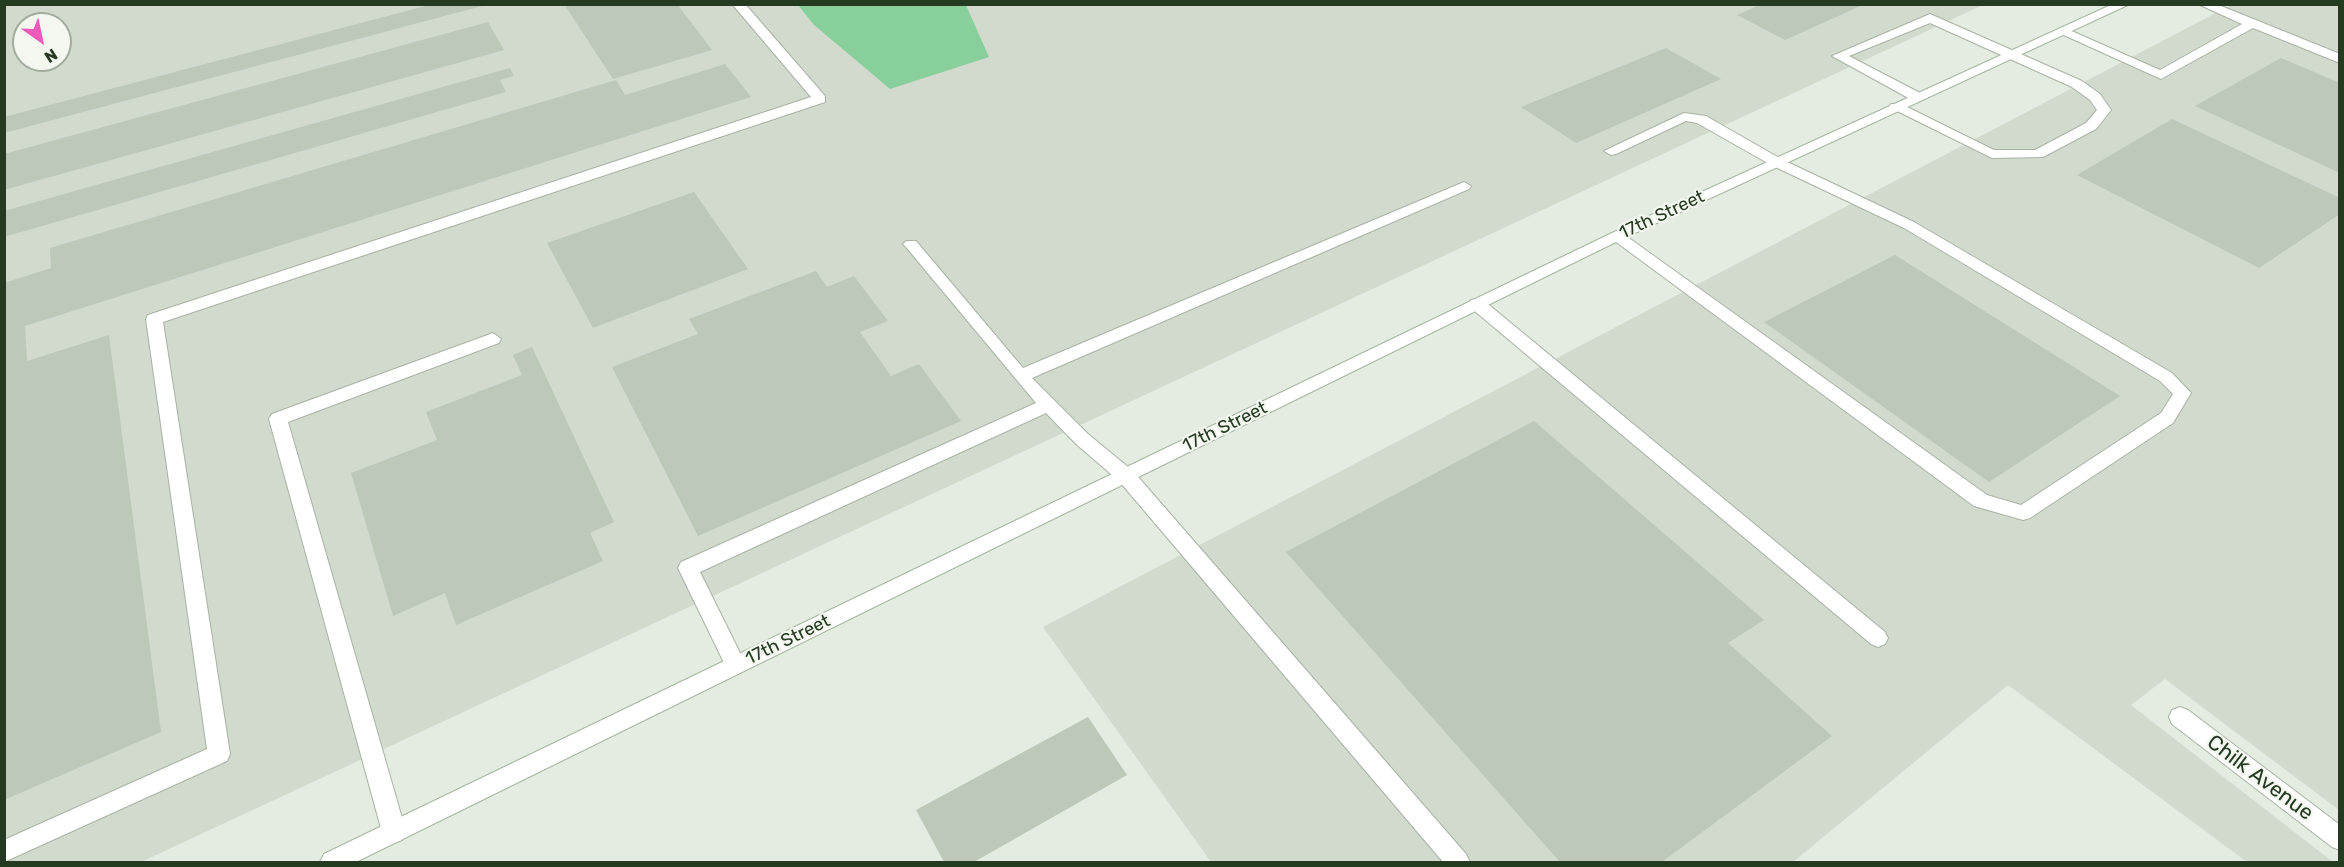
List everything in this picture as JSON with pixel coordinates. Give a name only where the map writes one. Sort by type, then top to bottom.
[{"type":"main road","points":[[4,852],[219,754],[154,319],[820,99],[738,4]]},
{"type":"main road","name":"17th Street","points":[[332,862],[1617,236],[2124,4]]},
{"type":"main road","points":[[2204,4],[2340,60]]},
{"type":"main road","points":[[1896,107],[1992,154],[2038,154],[2091,126],[2104,110],[2095,97],[2077,84],[2013,56],[1929,11],[1839,56],[1917,97]]},
{"type":"main road","points":[[2063,32],[2161,75],[2251,24]]},
{"type":"main road","points":[[1611,151],[1684,117],[1701,118],[1776,162],[1909,225],[2166,377],[2182,393],[2167,418],[2023,513],[1981,501],[1617,236]]},
{"type":"main road","points":[[1020,376],[1464,186]]},
{"type":"main road","points":[[910,244],[1020,376],[1082,439],[1126,476],[1458,862]]},
{"type":"main road","points":[[1477,304],[1878,638]]},
{"type":"main road","points":[[394,832],[278,419],[493,339]]},
{"type":"main road","points":[[735,665],[688,568],[1048,405]]},
{"type":"main road","name":"Chilk Avenue","points":[[2180,717],[2340,839]]},
{"type":"shaded area","points":[[5,5],[798,5],[813,24],[988,57],[966,5],[1983,5],[141,862],[5,862]]},
{"type":"shaded area","points":[[798,5],[966,5],[989,57],[890,89],[813,24]]},
{"type":"shaded area","points":[[2231,5],[2339,5],[2339,810],[2165,679],[2131,705],[2333,862],[2247,862],[2008,685],[1793,862],[1211,862],[1043,627]]},
{"type":"building","points":[[433,4],[486,5],[4,133],[4,117]]},
{"type":"building","points":[[564,4],[677,4],[712,50],[613,79]]},
{"type":"building","points":[[1762,4],[1865,4],[1785,40],[1737,15]]},
{"type":"building","points":[[488,22],[504,50],[4,190],[4,154]]},
{"type":"building","points":[[1666,48],[1721,79],[1576,143],[1521,107]]},
{"type":"building","points":[[2281,58],[2340,83],[2340,173],[2195,106]]},
{"type":"building","points":[[725,64],[751,97],[25,326],[27,361],[109,335],[161,732],[4,800],[4,283],[51,268],[50,248],[616,80],[625,95]]},
{"type":"building","points":[[510,68],[514,76],[500,80],[506,92],[4,237],[4,211]]},
{"type":"building","points":[[2172,119],[2340,198],[2340,214],[2259,268],[2077,175]]},
{"type":"building","points":[[694,192],[748,269],[593,328],[547,243]]},
{"type":"building","points":[[1895,255],[2120,396],[1989,482],[1764,322]]},
{"type":"building","points":[[816,271],[827,287],[854,276],[888,321],[860,332],[891,376],[919,364],[961,421],[698,536],[612,367],[698,334],[689,319]]},
{"type":"building","points":[[532,347],[614,522],[590,533],[603,561],[456,625],[445,593],[393,616],[351,473],[437,440],[426,412],[522,375],[513,355]]},
{"type":"building","points":[[1534,421],[1764,620],[1728,643],[1832,736],[1662,862],[1560,862],[1286,552]]},
{"type":"building","points":[[1088,717],[1127,775],[974,862],[944,862],[916,810]]}]
